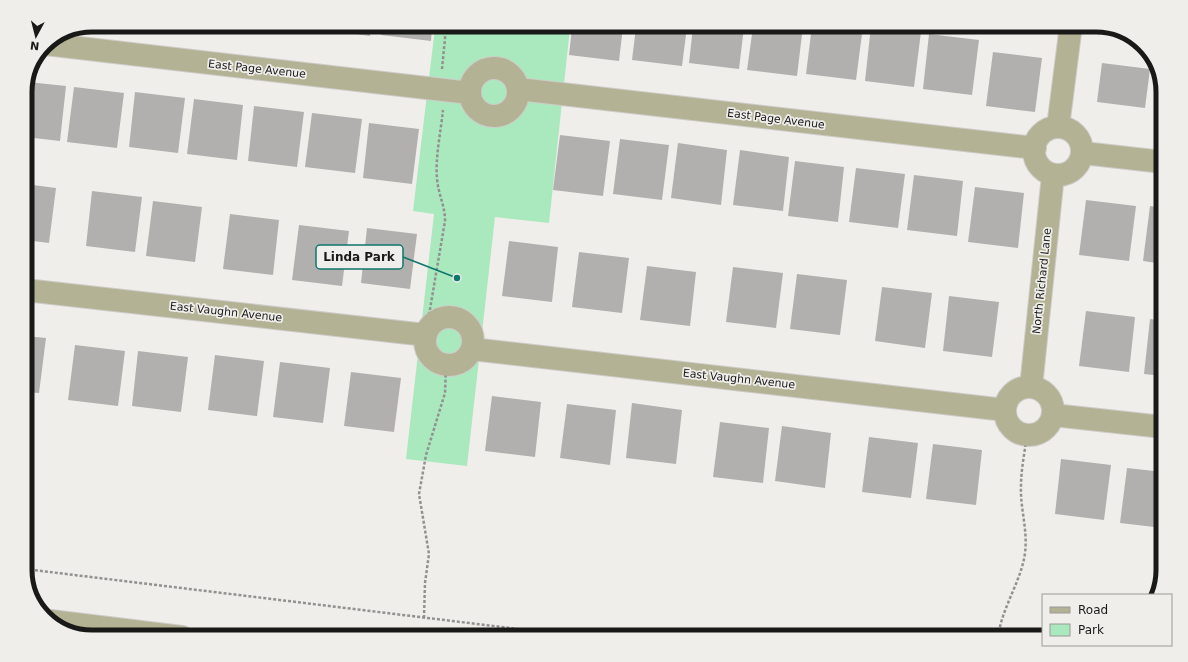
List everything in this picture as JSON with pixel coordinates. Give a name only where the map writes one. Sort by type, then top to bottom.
[{"type":"street","points":[[1058,127],[1070,32]]},
{"type":"street","name":"East Page Avenue","points":[[56,45],[470,93]]},
{"type":"street","points":[[493,68],[502,69],[510,74],[516,81],[518,90],[516,101],[511,108],[501,115],[495,116],[486,114],[478,109],[473,102],[470,93],[471,85],[475,77],[482,71],[493,68]]},
{"type":"street","name":"East Page Avenue","points":[[518,90],[1035,148]]},
{"type":"street","points":[[1058,127],[1070,130],[1077,136],[1081,143],[1082,153],[1079,164],[1073,170],[1062,175],[1053,175],[1047,173],[1038,165],[1035,157],[1035,148],[1041,134],[1058,127]]},
{"type":"street","points":[[1082,153],[1156,161]]},
{"type":"street","name":"North Richard Lane","points":[[1031,387],[1053,175]]},
{"type":"street","name":"East Vaughn Avenue","points":[[32,291],[429,330]]},
{"type":"street","points":[[446,318],[455,318],[463,322],[472,334],[472,349],[462,362],[453,365],[446,365],[436,361],[429,355],[426,346],[429,330],[446,318]]},
{"type":"street","name":"East Vaughn Avenue","points":[[472,349],[1005,410]]},
{"type":"street","points":[[1022,387],[1031,387],[1043,391],[1049,397],[1053,408],[1053,415],[1050,423],[1036,434],[1018,432],[1006,419],[1005,410],[1008,398],[1014,391],[1022,387]]},
{"type":"street","points":[[1053,415],[1156,427]]},
{"type":"street","points":[[66,624],[121,630]]},
{"type":"path","points":[[429,330],[428,319],[445,221],[445,208],[438,190],[436,177],[444,104],[439,89],[446,32]]},
{"type":"path","points":[[424,618],[425,583],[429,554],[419,494],[426,455],[445,393],[446,365]]},
{"type":"path","points":[[1000,630],[1006,605],[1021,569],[1025,552],[1025,521],[1020,487],[1027,434]]},
{"type":"path","points":[[32,570],[525,630]]},
{"type":"green space","points":[[435,32],[570,32],[549,223],[495,217],[467,466],[406,459],[434,214],[413,211]]},
{"type":"building","points":[[341,32],[371,32],[370,36]]},
{"type":"building","points":[[381,32],[432,32],[431,41],[381,35]]},
{"type":"building","points":[[572,32],[622,32],[619,61],[569,55]]},
{"type":"building","points":[[635,32],[686,32],[682,66],[632,60]]},
{"type":"building","points":[[692,32],[743,32],[739,69],[689,63]]},
{"type":"building","points":[[752,32],[802,32],[797,76],[747,70]]},
{"type":"building","points":[[811,32],[862,32],[856,80],[806,74]]},
{"type":"building","points":[[870,32],[921,32],[914,87],[865,81]]},
{"type":"building","points":[[929,34],[979,40],[972,95],[923,89]]},
{"type":"building","points":[[993,52],[1042,58],[1035,112],[986,106]]},
{"type":"building","points":[[1102,63],[1150,69],[1145,108],[1097,102]]},
{"type":"building","points":[[33,83],[66,86],[60,141],[32,138]]},
{"type":"building","points":[[74,87],[124,93],[117,148],[67,142]]},
{"type":"building","points":[[135,92],[185,98],[178,153],[129,147]]},
{"type":"building","points":[[194,99],[243,105],[237,160],[187,154]]},
{"type":"building","points":[[254,106],[304,112],[297,167],[248,161]]},
{"type":"building","points":[[312,113],[362,119],[355,173],[305,167]]},
{"type":"building","points":[[369,123],[419,129],[412,184],[363,178]]},
{"type":"building","points":[[560,135],[610,141],[603,196],[553,190]]},
{"type":"building","points":[[620,139],[669,145],[662,200],[613,194]]},
{"type":"building","points":[[678,143],[727,150],[721,205],[671,198]]},
{"type":"building","points":[[740,150],[789,157],[783,211],[733,205]]},
{"type":"building","points":[[795,161],[844,167],[838,222],[788,216]]},
{"type":"building","points":[[856,168],[905,174],[898,228],[849,222]]},
{"type":"building","points":[[914,175],[963,181],[957,236],[907,230]]},
{"type":"building","points":[[32,185],[56,188],[49,243],[32,241]]},
{"type":"building","points":[[975,187],[1024,193],[1018,248],[968,242]]},
{"type":"building","points":[[92,191],[142,197],[135,252],[86,246]]},
{"type":"building","points":[[1086,200],[1136,206],[1129,261],[1079,255]]},
{"type":"building","points":[[153,201],[202,207],[195,262],[146,256]]},
{"type":"building","points":[[1150,206],[1156,207],[1156,263],[1143,261]]},
{"type":"building","points":[[230,214],[279,220],[273,275],[223,269]]},
{"type":"building","points":[[299,225],[349,231],[342,286],[292,280]]},
{"type":"building","points":[[367,228],[417,234],[410,289],[361,283]]},
{"type":"building","points":[[509,241],[558,247],[552,302],[502,296]]},
{"type":"building","points":[[579,252],[629,258],[622,313],[572,307]]},
{"type":"building","points":[[647,266],[696,272],[690,326],[640,320]]},
{"type":"building","points":[[733,267],[783,273],[776,328],[726,322]]},
{"type":"building","points":[[797,274],[847,280],[840,335],[790,329]]},
{"type":"building","points":[[882,287],[932,293],[925,348],[875,341]]},
{"type":"building","points":[[949,296],[999,302],[992,357],[943,351]]},
{"type":"building","points":[[1086,311],[1135,317],[1129,372],[1079,366]]},
{"type":"building","points":[[1150,319],[1156,320],[1156,375],[1144,374]]},
{"type":"building","points":[[32,337],[46,338],[39,393],[32,392]]},
{"type":"building","points":[[75,345],[125,351],[118,406],[68,400]]},
{"type":"building","points":[[138,351],[188,357],[181,412],[132,406]]},
{"type":"building","points":[[215,355],[264,361],[257,416],[208,410]]},
{"type":"building","points":[[280,362],[330,368],[323,423],[273,417]]},
{"type":"building","points":[[351,372],[401,378],[394,432],[344,426]]},
{"type":"building","points":[[492,396],[541,402],[535,457],[485,451]]},
{"type":"building","points":[[632,403],[682,410],[676,464],[626,458]]},
{"type":"building","points":[[567,404],[616,410],[610,465],[560,458]]},
{"type":"building","points":[[720,422],[769,428],[763,483],[713,477]]},
{"type":"building","points":[[782,426],[831,433],[825,488],[775,481]]},
{"type":"building","points":[[869,437],[918,443],[911,498],[862,492]]},
{"type":"building","points":[[933,444],[982,450],[976,505],[926,499]]},
{"type":"building","points":[[1061,459],[1111,465],[1104,520],[1055,514]]},
{"type":"building","points":[[1127,468],[1156,471],[1156,527],[1120,523]]},
{"type":"place","name":"Linda Park","points":[[457,278]]}]
